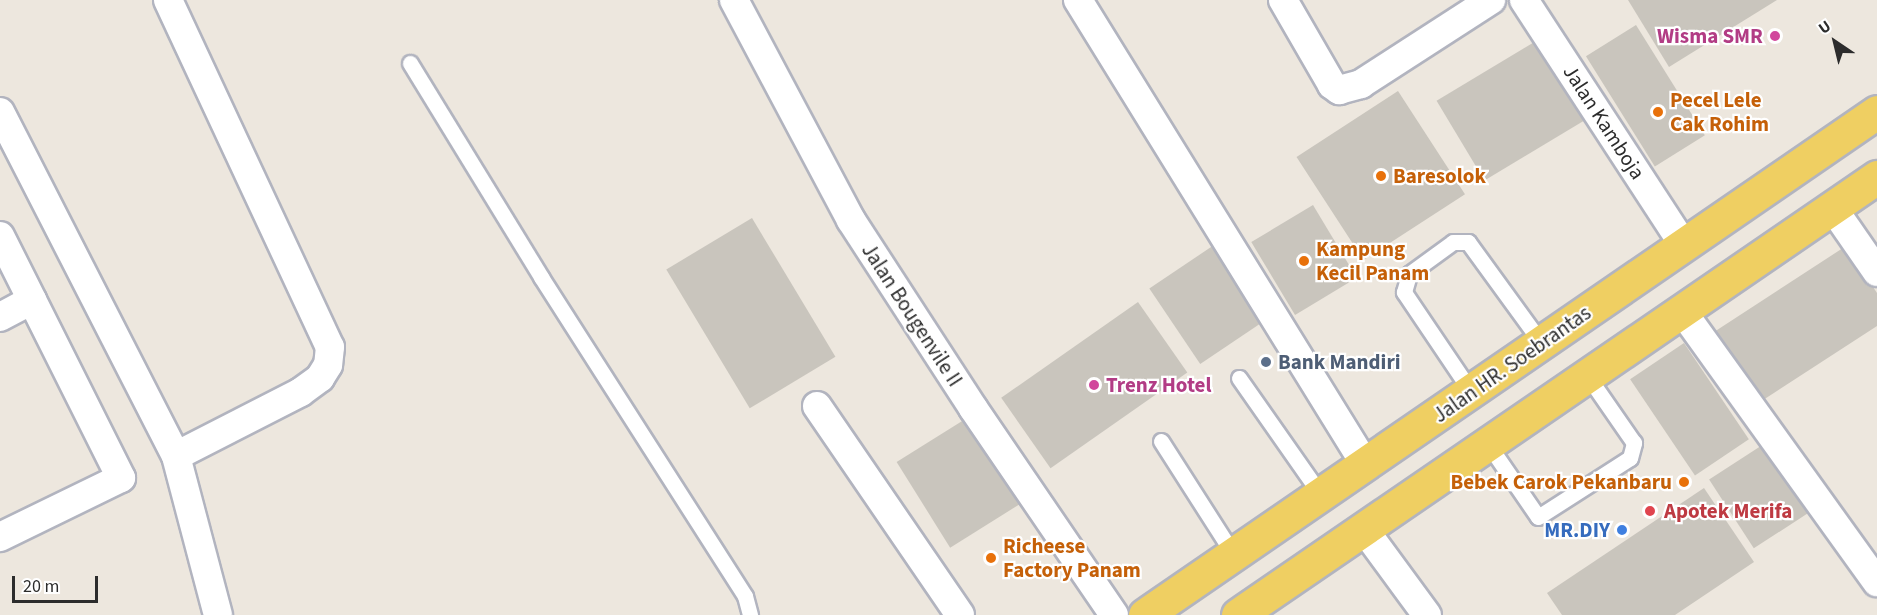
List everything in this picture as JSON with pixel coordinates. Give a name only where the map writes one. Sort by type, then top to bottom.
[{"type":"main road","name":"Jalan HR. Soebrantas","points":[[1146,615],[1472,393],[1877,112]]},
{"type":"main road","points":[[1238,615],[1832,207],[1874,184]]},
{"type":"street","points":[[168,0],[330,347],[328,365],[320,378],[301,392],[176,456]]},
{"type":"street","name":"Jalan Bougenvile II","points":[[734,0],[851,220],[973,408],[1114,615]]},
{"type":"street","points":[[1078,0],[1365,464]]},
{"type":"street","points":[[1282,0],[1332,85],[1351,90],[1491,0]]},
{"type":"street","name":"Jalan Kamboja","points":[[1524,0],[1684,244]]},
{"type":"street","points":[[0,112],[176,456],[218,615]]},
{"type":"street","points":[[1832,207],[1877,272]]},
{"type":"street","points":[[0,236],[121,478],[0,537]]},
{"type":"street","points":[[0,317],[32,300]]},
{"type":"street","points":[[1682,311],[1877,582]]},
{"type":"street","points":[[817,406],[960,615]]},
{"type":"street","points":[[1363,528],[1427,615]]},
{"type":"lane","points":[[410,63],[541,277],[745,596],[750,615]]},
{"type":"lane","points":[[1472,393],[1404,292],[1409,274],[1453,242],[1468,242],[1542,344]]},
{"type":"lane","points":[[1488,444],[1538,517],[1630,458],[1634,443],[1587,375]]},
{"type":"lane","points":[[1239,378],[1321,495]]},
{"type":"lane","points":[[1161,441],[1234,555]]},
{"type":"building","points":[[1628,0],[1777,0],[1669,67]]},
{"type":"building","points":[[1636,25],[1705,135],[1655,167],[1586,56]]},
{"type":"building","points":[[1536,41],[1584,121],[1484,180],[1437,101]]},
{"type":"building","name":"Baresolok","points":[[1398,91],[1465,194],[1364,260],[1297,157]]},
{"type":"building","name":"Kampung Kecil Panam","points":[[1313,205],[1357,278],[1295,315],[1251,242]]},
{"type":"building","points":[[752,218],[835,357],[750,408],[666,270]]},
{"type":"building","points":[[1214,245],[1265,320],[1200,364],[1149,289]]},
{"type":"building","points":[[1846,246],[1877,293],[1877,326],[1760,402],[1714,332]]},
{"type":"building","name":"Trenz Hotel","points":[[1138,302],[1187,372],[1051,468],[1001,398]]},
{"type":"building","points":[[1684,343],[1749,439],[1695,476],[1630,379]]},
{"type":"building","points":[[967,418],[1021,504],[950,548],[897,462]]},
{"type":"building","points":[[1767,442],[1812,511],[1754,548],[1709,480]]},
{"type":"building","points":[[1704,488],[1754,562],[1675,615],[1562,615],[1547,593]]},
{"type":"place","name":"Wisma SMR","points":[[1775,36]]},
{"type":"place","name":"Pecel Lele Cak Rohim","points":[[1658,112]]},
{"type":"place","name":"Baresolok","points":[[1381,176]]},
{"type":"place","name":"Kampung Kecil Panam","points":[[1304,261]]},
{"type":"place","name":"Bank Mandiri","points":[[1266,362]]},
{"type":"place","name":"Trenz Hotel","points":[[1094,385]]},
{"type":"place","name":"Bebek Carok Pekanbaru","points":[[1684,482]]},
{"type":"place","name":"Apotek Merifa","points":[[1650,511]]},
{"type":"place","name":"MR.DIY","points":[[1622,530]]},
{"type":"place","name":"Richeese Factory Panam","points":[[991,558]]}]
